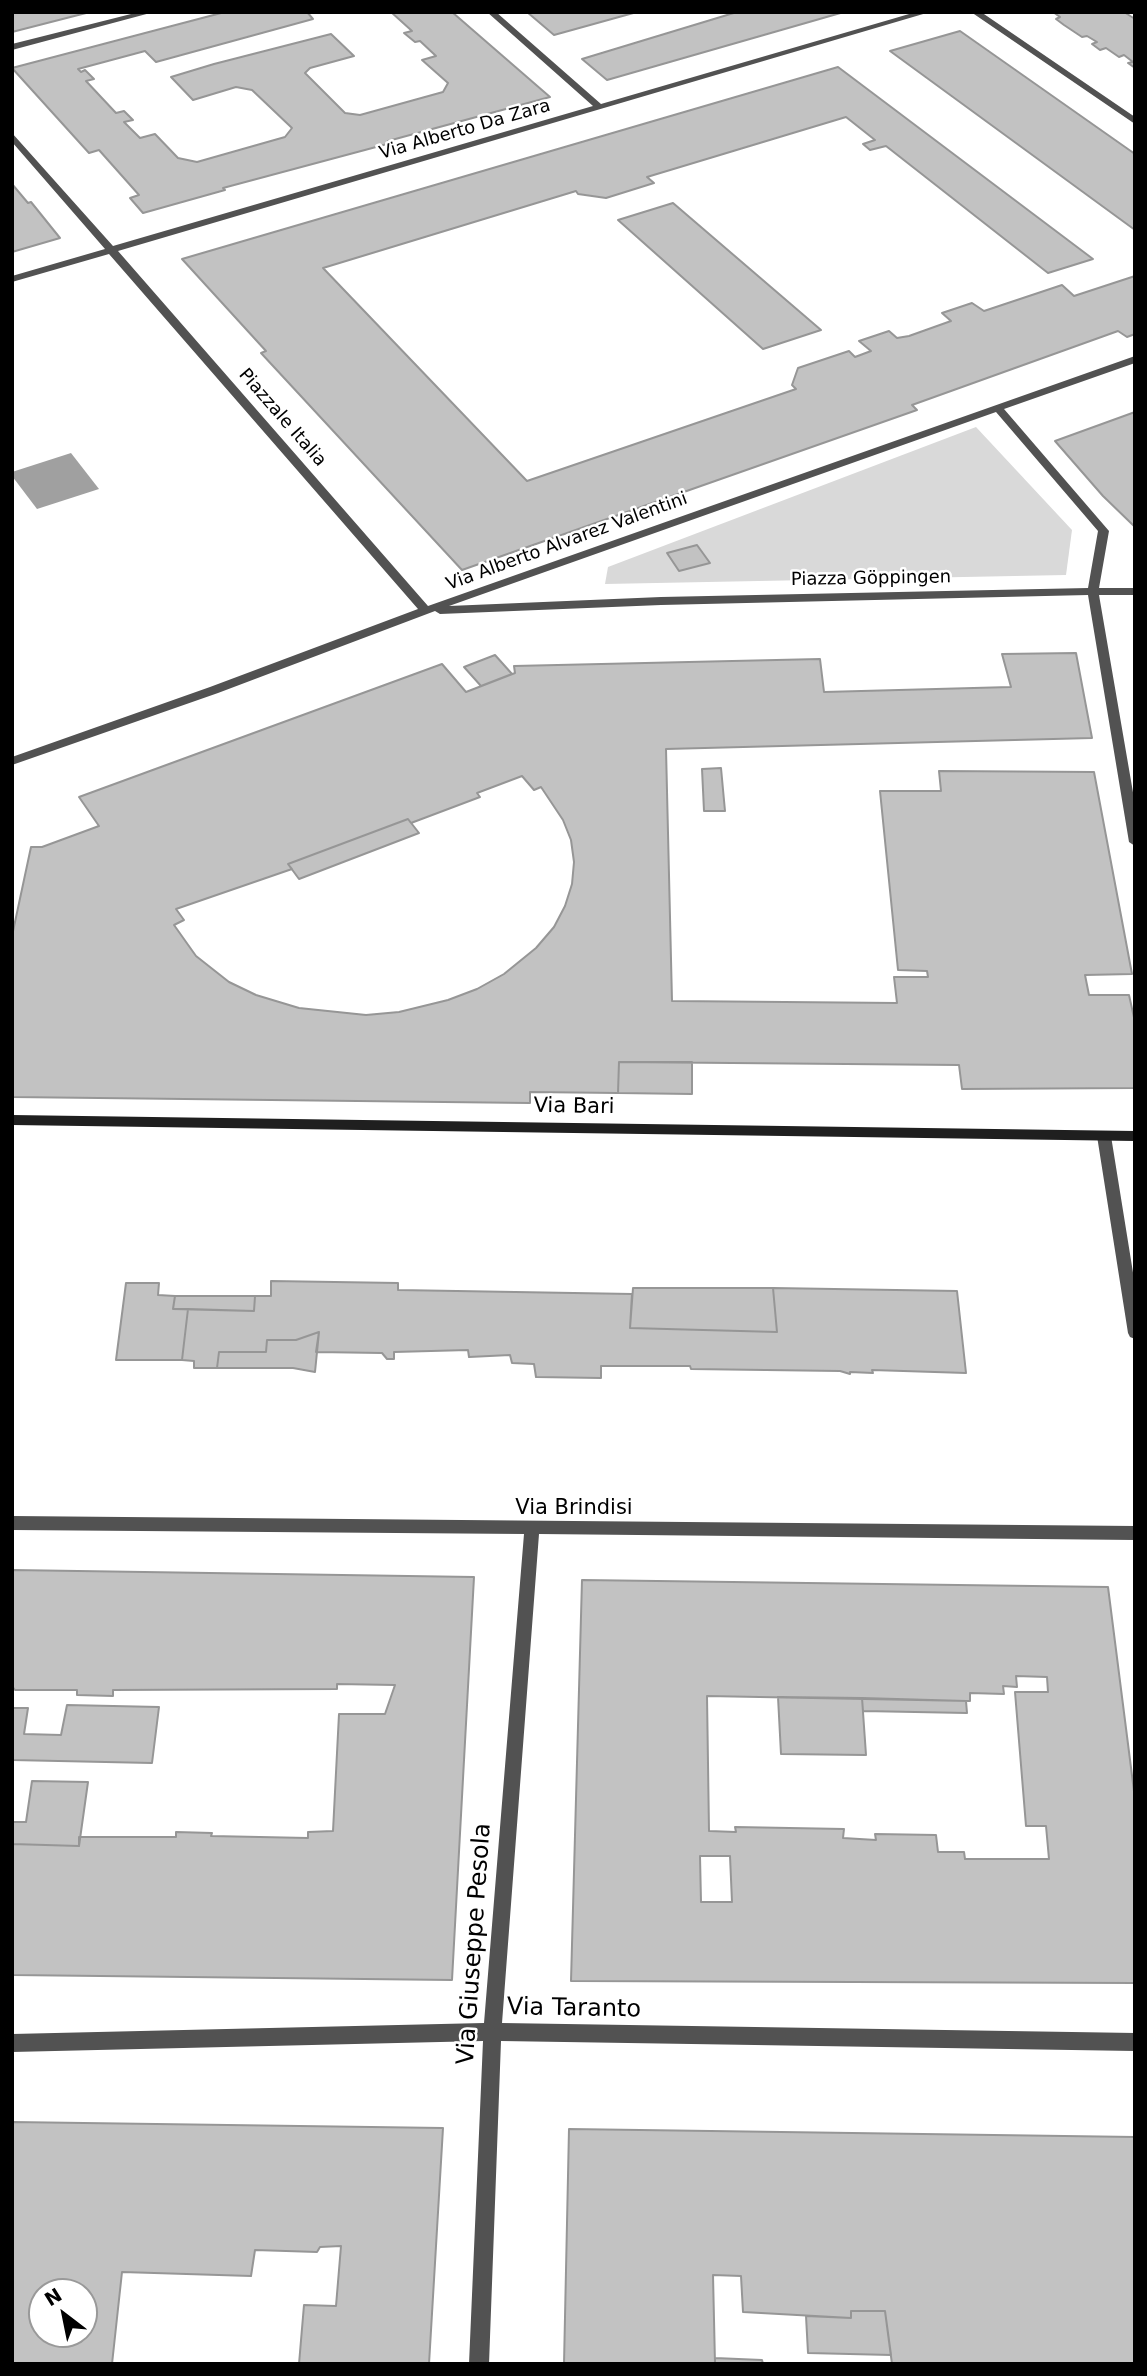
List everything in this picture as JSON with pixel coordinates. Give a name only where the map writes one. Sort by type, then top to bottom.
[{"type":"street","points":[[12,47],[150,12]]},
{"type":"street","points":[[491,12],[599,107]]},
{"type":"street","name":"Via Alberto Da Zara","points":[[12,279],[926,12]]},
{"type":"street","points":[[975,12],[1135,121]]},
{"type":"street","name":"Piazzale Italia","points":[[12,136],[425,610]]},
{"type":"street","name":"Via Alberto Alvarez Valentini","points":[[12,761],[214,690],[425,610],[1135,359]]},
{"type":"street","points":[[997,407],[1104,531],[1093,592],[1135,842]]},
{"type":"street","name":"Piazza Göppingen","points":[[425,610],[661,601],[1135,591]]},
{"type":"street","name":"Via Bari","points":[[12,1121],[1135,1136]]},
{"type":"street","points":[[1104,1136],[1135,1333]]},
{"type":"street","name":"Via Brindisi","points":[[12,1523],[1135,1533]]},
{"type":"street","name":"Via Giuseppe Pesola","points":[[479,2364],[492,2032],[532,1529]]},
{"type":"street","name":"Via Taranto","points":[[12,2042],[492,2032],[1135,2042]]},
{"type":"shaded area","points":[[976,427],[1072,530],[1066,575],[605,584],[608,567]]},
{"type":"shaded area","points":[[71,453],[99,489],[37,509],[12,476],[12,472]]},
{"type":"building","points":[[12,12],[90,12],[12,32]]},
{"type":"building","points":[[225,12],[307,12],[313,19],[156,62],[145,51],[78,69],[81,72],[85,70],[94,79],[86,81],[116,113],[124,111],[133,120],[124,122],[140,138],[155,134],[178,158],[197,162],[285,137],[292,128],[252,90],[236,87],[193,100],[171,77],[214,64],[331,34],[354,56],[310,68],[305,73],[345,113],[360,115],[443,92],[448,83],[422,60],[436,56],[420,41],[415,42],[404,33],[412,31],[391,12],[452,12],[550,97],[223,188],[225,190],[143,213],[130,198],[139,195],[99,150],[89,153],[12,68]]},
{"type":"building","points":[[527,12],[637,12],[554,35]]},
{"type":"building","points":[[737,12],[844,12],[607,80],[582,59]]},
{"type":"building","points":[[1053,12],[1124,12],[1135,19],[1135,68],[1128,63],[1133,62],[1124,55],[1119,57],[1106,48],[1100,50],[1092,44],[1097,42],[1087,36],[1082,37],[1064,25],[1056,19],[1060,17]]},
{"type":"building","points":[[960,31],[1135,154],[1135,230],[890,51]]},
{"type":"building","points":[[838,67],[1093,259],[1048,273],[886,146],[870,150],[863,144],[875,140],[846,117],[647,177],[654,183],[606,198],[578,194],[576,191],[323,268],[527,481],[796,389],[792,385],[798,368],[849,351],[855,357],[871,351],[859,341],[889,331],[897,338],[909,336],[951,321],[942,313],[972,303],[984,311],[1062,285],[1074,296],[1135,276],[1135,334],[1127,337],[1118,331],[912,405],[917,410],[462,570],[261,353],[266,351],[182,259]]},
{"type":"building","points":[[12,184],[28,203],[31,202],[60,238],[12,252]]},
{"type":"building","points":[[673,203],[821,330],[763,349],[618,220]]},
{"type":"building","points":[[1135,412],[1135,527],[1103,496],[1055,441]]},
{"type":"building","points":[[697,545],[710,563],[679,571],[667,553]]},
{"type":"building","points":[[1076,653],[1092,738],[666,749],[672,1001],[897,1003],[894,977],[928,977],[927,971],[898,970],[880,791],[941,791],[939,771],[1094,772],[1132,974],[1085,975],[1089,995],[1129,995],[1135,1022],[1135,1088],[962,1089],[959,1065],[619,1062],[618,1093],[530,1092],[530,1103],[12,1097],[12,936],[31,847],[42,847],[99,826],[79,797],[442,664],[466,692],[515,673],[514,666],[820,659],[824,692],[1011,687],[1002,654]],"holes":[[[522,776],[534,790],[541,787],[563,820],[571,840],[574,862],[572,884],[565,906],[554,927],[536,948],[504,974],[477,989],[448,1000],[399,1012],[366,1015],[299,1008],[256,995],[229,982],[196,956],[174,925],[184,920],[176,909],[292,869],[288,864],[408,819],[411,823],[480,797],[477,793]]]},
{"type":"building","points":[[495,655],[512,674],[481,686],[464,667]]},
{"type":"building","points":[[721,768],[725,811],[704,811],[702,769]]},
{"type":"building","points":[[408,819],[419,833],[299,879],[288,864]]},
{"type":"building","points":[[619,1062],[692,1062],[692,1094],[618,1093]]},
{"type":"building","points":[[271,1281],[398,1283],[398,1290],[632,1294],[630,1328],[777,1332],[773,1288],[957,1291],[966,1373],[872,1370],[873,1373],[850,1374],[840,1371],[691,1369],[690,1366],[601,1366],[601,1378],[536,1377],[534,1364],[512,1363],[510,1355],[469,1357],[468,1350],[394,1352],[394,1359],[387,1359],[382,1353],[316,1352],[319,1332],[296,1340],[267,1340],[266,1352],[219,1352],[217,1368],[194,1368],[194,1361],[182,1360],[188,1309],[254,1311],[255,1296],[271,1296]]},
{"type":"building","points":[[126,1283],[159,1283],[158,1295],[175,1296],[173,1309],[188,1309],[182,1360],[116,1360]]},
{"type":"building","points":[[633,1288],[773,1288],[777,1332],[630,1328]]},
{"type":"building","points":[[175,1296],[255,1296],[254,1311],[173,1309]]},
{"type":"building","points":[[319,1332],[315,1372],[293,1368],[217,1368],[219,1352],[266,1352],[267,1340],[296,1340]]},
{"type":"building","points":[[12,1570],[474,1577],[452,1980],[12,1975],[12,1844],[79,1846],[79,1837],[176,1837],[176,1832],[212,1833],[211,1836],[308,1838],[308,1832],[333,1831],[339,1714],[385,1714],[395,1685],[337,1684],[337,1689],[113,1690],[113,1696],[77,1695],[77,1690],[15,1690],[12,1686]]},
{"type":"building","points":[[582,1580],[1108,1587],[1135,1799],[1135,1983],[571,1981]],"holes":[[[1016,1676],[1047,1677],[1048,1692],[1015,1692],[1026,1826],[1046,1826],[1049,1859],[965,1859],[964,1852],[938,1852],[936,1835],[875,1834],[876,1840],[843,1838],[844,1829],[735,1827],[736,1832],[709,1831],[707,1696],[970,1701],[970,1693],[1004,1694],[1003,1686],[1017,1687]],[[700,1856],[730,1856],[732,1902],[701,1902]]]},
{"type":"building","points":[[778,1697],[862,1698],[866,1755],[781,1754]]},
{"type":"building","points":[[862,1698],[966,1701],[967,1713],[863,1711]]},
{"type":"building","points":[[67,1705],[159,1707],[152,1763],[12,1760],[12,1708],[28,1708],[24,1734],[61,1735]]},
{"type":"building","points":[[32,1781],[88,1782],[79,1846],[12,1844],[12,1822],[26,1822]]},
{"type":"building","points":[[12,2122],[443,2128],[429,2364],[299,2364],[304,2305],[336,2306],[341,2246],[320,2247],[317,2252],[255,2250],[251,2276],[122,2272],[112,2364],[12,2364]]},
{"type":"building","points":[[569,2129],[1135,2137],[1135,2364],[892,2364],[885,2311],[851,2311],[851,2318],[743,2312],[741,2276],[713,2275],[715,2364],[564,2364]]},
{"type":"building","points":[[851,2311],[885,2311],[891,2355],[808,2353],[806,2316],[851,2318]]},
{"type":"building","points":[[715,2358],[762,2360],[763,2364],[715,2364]]}]
